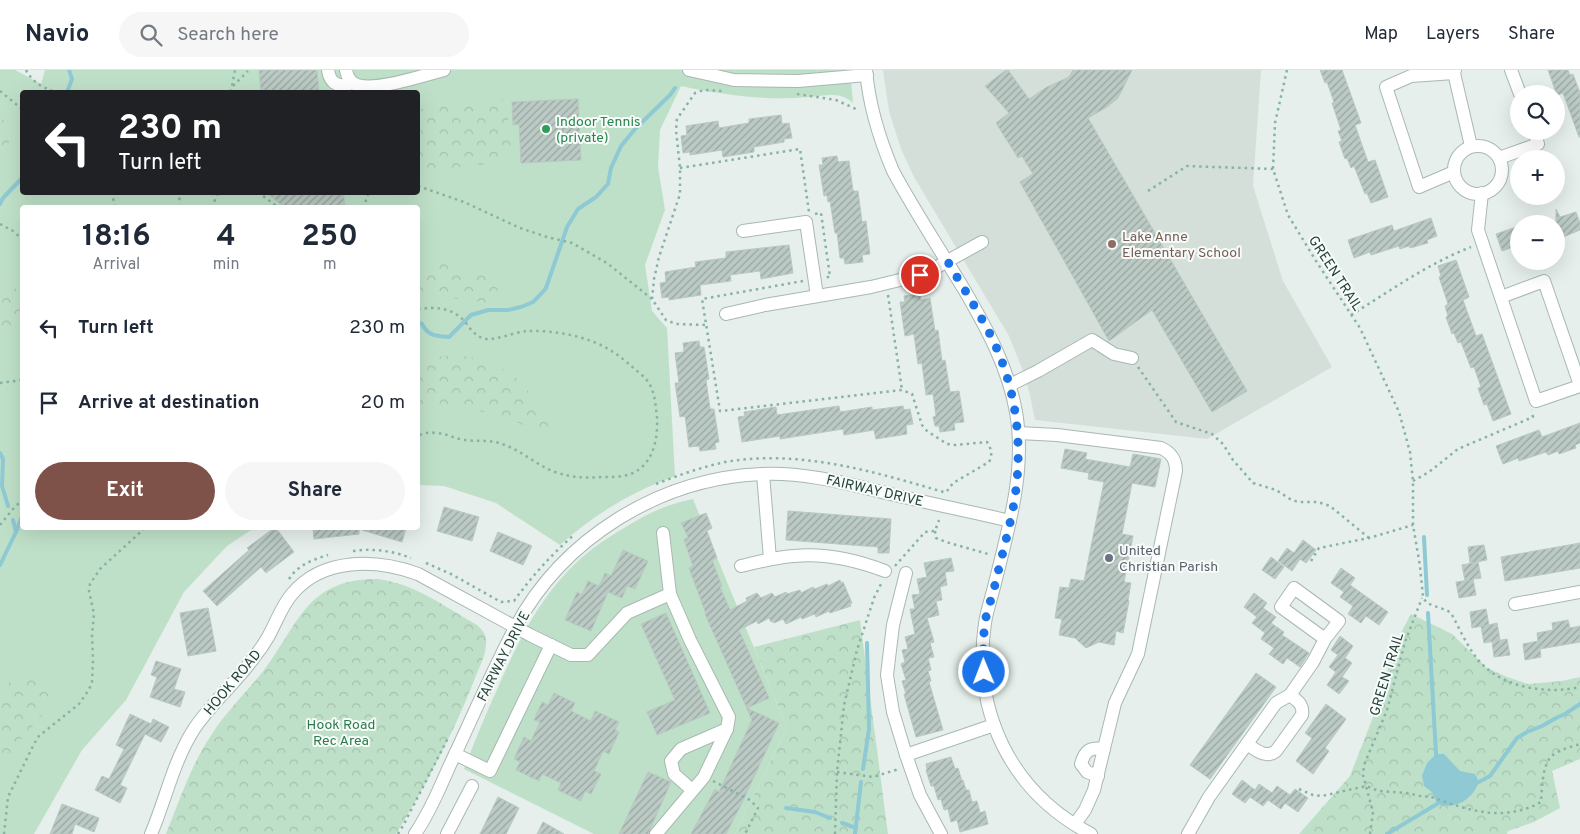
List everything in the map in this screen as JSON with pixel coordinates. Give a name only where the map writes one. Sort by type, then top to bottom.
[{"type":"street","points":[[328,70],[329,76],[334,83],[344,86],[353,83]]},
{"type":"street","points":[[346,70],[347,76],[353,83],[362,86],[378,86],[444,70]]},
{"type":"street","points":[[689,70],[734,80],[866,72],[873,114],[881,143],[893,171],[990,335],[1010,385],[1016,412],[1019,433],[1019,467],[1016,494],[985,622],[983,648],[984,672],[994,725],[1011,762],[1024,781],[1042,800],[1091,834]]},
{"type":"street","points":[[1511,70],[1517,85]]},
{"type":"street","points":[[1454,172],[1419,187],[1386,87],[1412,73],[1455,72],[1471,146]]},
{"type":"street","points":[[1499,158],[1538,144],[1537,140]]},
{"type":"street","points":[[1471,146],[1488,148],[1499,158],[1501,177],[1490,190],[1482,194],[1473,193],[1464,189],[1456,180],[1454,165],[1457,158],[1464,150],[1471,146]]},
{"type":"street","points":[[1482,194],[1478,230],[1536,401],[1580,385],[1544,281],[1501,297]]},
{"type":"street","points":[[744,231],[806,222],[817,296]]},
{"type":"street","points":[[726,314],[920,275],[948,262],[982,242]]},
{"type":"street","points":[[1010,385],[1092,340],[1114,354],[1132,358]]},
{"type":"street","points":[[1019,433],[1057,435],[1161,448],[1167,451],[1176,463],[1173,487],[1140,646],[1115,703],[1098,776],[1090,800],[1075,824]]},
{"type":"street","points":[[763,474],[770,559]]},
{"type":"street","name":"FAIRWAY DRIVE","points":[[418,833],[516,627],[530,604],[554,573],[592,536],[617,519],[648,502],[708,481],[763,474],[797,475],[831,480],[1010,522]]},
{"type":"street","points":[[656,834],[704,777],[727,729],[730,717],[690,640],[670,594],[663,533]]},
{"type":"street","points":[[740,566],[793,556],[829,557],[844,559],[887,572]]},
{"type":"street","name":"HOOK ROAD","points":[[151,834],[170,778],[194,730],[210,707],[254,658],[292,594],[317,574],[331,568],[351,564],[374,563],[400,567],[418,574],[571,655],[588,655],[627,613],[670,594]]},
{"type":"street","points":[[906,573],[893,625],[887,675],[893,712],[908,760],[920,794],[941,834]]},
{"type":"street","points":[[1188,834],[1209,798],[1276,703],[1290,695],[1313,662],[1325,639],[1339,621],[1294,588],[1281,606],[1325,639]]},
{"type":"street","points":[[1515,604],[1580,592]]},
{"type":"street","points":[[455,754],[490,771],[552,645]]},
{"type":"street","points":[[1247,744],[1265,754],[1270,755],[1276,751],[1302,714],[1301,704],[1290,695]]},
{"type":"street","points":[[908,760],[994,725]]},
{"type":"street","points":[[692,790],[674,774],[671,760],[681,749],[727,729]]},
{"type":"street","points":[[1098,776],[1087,772],[1081,764],[1083,756],[1089,750],[1104,749]]},
{"type":"street","points":[[447,834],[472,786]]},
{"type":"path","points":[[26,70],[33,82],[50,90]]},
{"type":"path","points":[[231,90],[235,70]]},
{"type":"path","name":"GREEN TRAIL","points":[[1287,70],[1276,122],[1273,169],[1288,215],[1360,328],[1399,412],[1410,452],[1413,481],[1413,525],[1423,597],[1404,642],[1387,710],[1364,765],[1363,775],[1373,812],[1370,834]]},
{"type":"path","points":[[232,87],[248,72]]},
{"type":"path","points":[[0,91],[20,106]]},
{"type":"path","points":[[652,299],[654,279],[680,194],[677,119],[696,93]]},
{"type":"path","points":[[1148,191],[1187,166],[1273,169]]},
{"type":"path","points":[[420,187],[464,202],[520,228],[572,243],[607,263],[652,299],[666,320],[676,324],[706,325]]},
{"type":"path","points":[[179,200],[181,195]]},
{"type":"path","points":[[213,195],[216,196],[214,205]]},
{"type":"path","points":[[262,195],[275,205]]},
{"type":"path","points":[[0,224],[20,237]]},
{"type":"path","points":[[1351,315],[1420,272],[1460,251],[1482,243]]},
{"type":"path","points":[[886,283],[902,390]]},
{"type":"path","points":[[420,309],[432,308],[455,312],[474,333],[483,338],[489,339],[525,331],[561,334],[600,345],[612,351],[647,380],[653,390],[658,427],[656,444],[651,454],[643,466],[633,473],[581,479],[553,471],[495,441],[462,440],[435,432],[420,435]]},
{"type":"path","points":[[653,486],[684,474],[725,462],[760,458],[783,458],[848,466],[947,492],[953,483],[989,462],[992,454],[986,442],[947,444],[924,428],[912,394],[902,390],[720,411],[706,320]]},
{"type":"path","points":[[1132,358],[1176,422],[1212,434],[1223,444],[1233,460],[1253,483],[1276,490],[1298,502],[1318,502],[1330,506],[1369,538]]},
{"type":"path","points":[[0,383],[20,380]]},
{"type":"path","points":[[1413,481],[1430,472],[1458,449],[1534,417],[1528,402],[1536,401]]},
{"type":"path","points":[[0,525],[20,502]]},
{"type":"path","points":[[939,520],[936,538],[988,554]]},
{"type":"path","points":[[1311,561],[1319,548],[1369,538],[1413,525]]},
{"type":"path","points":[[4,834],[8,797],[34,744],[39,736],[79,704],[92,683],[94,614],[89,591],[90,584],[100,569],[143,530]]},
{"type":"path","points":[[426,563],[451,574],[501,602],[514,601],[552,554],[579,530]]},
{"type":"path","points":[[836,834],[837,772],[844,705],[857,650],[874,598],[887,572],[925,532],[936,531]]},
{"type":"path","points":[[352,551],[381,550],[399,553],[417,560]]},
{"type":"path","points":[[285,584],[295,570],[315,559],[335,553]]},
{"type":"path","points":[[1423,597],[1431,605],[1446,609],[1451,613],[1475,655],[1485,667],[1500,677],[1539,690],[1553,691],[1580,687]]},
{"type":"path","points":[[398,834],[450,734]]},
{"type":"path","points":[[1299,789],[1313,795],[1322,796],[1366,786],[1379,791],[1429,796],[1477,812],[1505,814],[1522,811],[1541,802],[1544,771],[1551,757],[1580,744]]},
{"type":"path","points":[[837,772],[873,777],[908,760]]},
{"type":"path","points":[[704,777],[750,800],[758,808],[745,834]]},
{"type":"shaded area","name":"Lake Anne Elementary School","points":[[883,70],[1261,70],[1253,186],[1283,281],[1332,367],[1207,439],[1035,420],[1023,371],[1009,336],[914,177],[901,149],[889,111]]},
{"type":"green space","points":[[0,70],[15,70],[41,84],[45,70],[259,70],[261,90],[20,90],[20,195],[270,195],[282,205],[20,205],[20,530],[251,530],[227,546],[184,592],[126,700],[82,750],[34,834],[0,834]]},
{"type":"green space","points":[[317,70],[850,70],[853,103],[848,99],[838,96],[761,98],[681,86],[660,130],[658,167],[665,210],[645,265],[652,311],[667,328],[675,476],[614,505],[587,523],[560,545],[496,503],[444,486],[420,485],[420,205],[345,205],[343,195],[420,195],[420,90],[319,90]]},
{"type":"green space","points":[[506,99],[513,161],[420,172],[420,109]]},
{"type":"green space","points":[[0,117],[8,126],[10,136],[7,147],[0,156]]},
{"type":"green space","points":[[433,259],[442,260],[461,270],[482,273],[493,278],[498,286],[497,293],[495,299],[485,303],[464,299],[435,298],[420,288],[420,276]]},
{"type":"green space","points":[[0,279],[12,285],[20,294],[20,328],[0,333]]},
{"type":"green space","points":[[459,355],[479,359],[497,366],[514,376],[550,416],[553,423],[551,431],[548,435],[539,434],[503,416],[479,411],[440,408],[420,411],[420,362],[437,357]]},
{"type":"green space","points":[[693,499],[787,728],[735,834],[594,834],[464,769],[487,711],[520,641],[550,592],[580,559],[611,536],[649,514]]},
{"type":"green space","name":"Hook Road Rec Area","points":[[377,579],[404,585],[441,604],[477,625],[486,638],[486,649],[466,701],[418,797],[396,834],[166,834],[186,782],[205,746],[218,725],[267,666],[298,618],[321,594],[336,586],[354,581]]},
{"type":"green space","points":[[1411,614],[1452,634],[1487,668],[1507,677],[1528,684],[1562,681],[1580,677],[1580,759],[1552,771],[1560,808],[1534,822],[1508,831],[1507,834],[1299,834],[1350,776],[1377,707],[1395,644]]},
{"type":"green space","points":[[860,620],[888,834],[735,834],[787,728],[754,647]]},
{"type":"green space","points":[[30,671],[46,677],[53,689],[52,696],[45,711],[0,769],[0,688]]},
{"type":"water","points":[[1436,754],[1444,754],[1460,771],[1475,774],[1479,782],[1472,794],[1462,802],[1451,806],[1437,804],[1433,793],[1424,786],[1422,776],[1427,763]]},
{"type":"building","points":[[259,70],[317,70],[319,90],[261,90]]},
{"type":"building","points":[[1008,70],[1029,99],[1047,87],[1069,77],[1073,70],[1132,70],[1118,98],[1088,118],[1247,391],[1212,412],[1152,310],[1109,341],[1020,182],[1033,174],[1022,156],[1018,158],[996,123],[1009,113],[985,86]]},
{"type":"building","points":[[1320,70],[1342,70],[1361,123],[1355,125],[1368,162],[1375,160],[1388,197],[1371,203],[1367,193],[1365,194],[1354,166],[1351,168],[1347,158],[1345,159],[1339,142],[1342,141],[1338,131],[1341,130],[1332,103],[1334,102],[1327,82],[1325,83]]},
{"type":"building","points":[[1548,70],[1568,70],[1570,75],[1573,74],[1580,93],[1580,137],[1565,98],[1565,85],[1553,85]]},
{"type":"building","name":"Indoor Tennis (private)","points":[[578,99],[581,160],[521,163],[519,124],[513,125],[512,102]]},
{"type":"building","points":[[781,115],[782,124],[789,123],[792,138],[784,139],[784,142],[754,147],[754,152],[723,157],[722,150],[690,155],[690,152],[683,153],[681,136],[687,135],[686,126],[718,121],[719,128],[749,123],[749,119]]},
{"type":"building","points":[[837,156],[838,162],[849,161],[853,191],[858,191],[862,222],[866,221],[870,254],[862,255],[863,262],[845,264],[844,258],[840,258],[830,201],[828,202],[827,195],[824,196],[819,165],[823,165],[822,158]]},
{"type":"building","points":[[270,195],[343,195],[345,205],[281,205]]},
{"type":"building","points":[[1576,212],[1580,223],[1580,230],[1565,236],[1565,215]]},
{"type":"building","points":[[1431,218],[1437,236],[1427,240],[1428,243],[1410,248],[1409,246],[1400,249],[1399,246],[1371,255],[1370,252],[1354,258],[1348,240],[1392,225],[1394,231]]},
{"type":"building","points":[[1510,229],[1510,248],[1502,251],[1496,234]]},
{"type":"building","points":[[789,245],[793,273],[761,279],[760,271],[730,275],[731,281],[700,285],[701,295],[669,300],[669,297],[662,298],[660,283],[666,282],[665,272],[696,267],[695,262],[726,258],[726,252]]},
{"type":"building","points":[[1456,260],[1469,297],[1463,300],[1476,336],[1482,334],[1511,414],[1493,421],[1487,404],[1484,405],[1478,388],[1481,387],[1474,367],[1471,368],[1461,342],[1458,343],[1454,333],[1452,334],[1446,317],[1448,316],[1445,306],[1448,304],[1439,277],[1441,276],[1438,266]]},
{"type":"building","points":[[920,294],[921,300],[930,298],[935,331],[938,330],[942,361],[945,360],[950,392],[959,391],[964,422],[954,423],[955,430],[940,432],[939,426],[935,426],[933,417],[936,416],[933,394],[926,395],[922,363],[918,364],[914,334],[905,336],[900,302],[905,302],[904,296]]},
{"type":"building","points":[[699,341],[700,347],[704,347],[709,379],[706,380],[710,409],[714,409],[719,442],[715,443],[716,449],[700,451],[699,446],[689,447],[685,416],[680,417],[675,383],[679,383],[675,353],[684,352],[683,343]]},
{"type":"building","points":[[839,406],[840,412],[872,407],[872,410],[903,406],[904,410],[910,409],[913,424],[906,425],[907,434],[876,439],[874,430],[844,435],[843,429],[780,439],[780,436],[742,442],[738,417],[745,416],[744,412],[776,407],[777,415]]},
{"type":"building","points":[[1580,423],[1580,443],[1575,445],[1576,448],[1559,454],[1558,451],[1548,455],[1546,452],[1519,461],[1518,458],[1503,464],[1496,446],[1539,430],[1542,437]]},
{"type":"building","name":"United Christian Parish","points":[[1065,449],[1087,453],[1085,459],[1130,467],[1133,454],[1161,459],[1155,487],[1132,483],[1122,534],[1133,536],[1124,582],[1131,583],[1129,601],[1123,633],[1116,631],[1114,645],[1099,642],[1086,648],[1075,638],[1059,635],[1062,619],[1055,618],[1060,587],[1069,588],[1071,579],[1084,581],[1104,482],[1088,479],[1089,473],[1061,468]]},
{"type":"building","points":[[444,507],[479,517],[472,541],[437,531]]},
{"type":"building","points":[[788,511],[891,519],[889,553],[878,553],[878,547],[786,540]]},
{"type":"building","points":[[706,513],[712,528],[707,531],[717,558],[712,560],[722,586],[720,587],[730,610],[747,601],[746,598],[757,593],[761,598],[772,593],[775,597],[786,592],[787,594],[800,590],[801,593],[813,587],[815,589],[827,584],[828,586],[840,580],[841,583],[843,582],[852,603],[850,604],[851,606],[830,613],[829,611],[816,617],[815,614],[802,619],[801,617],[786,624],[783,619],[774,623],[769,618],[758,624],[757,621],[739,630],[769,698],[747,708],[779,723],[726,834],[691,834],[715,789],[719,792],[752,720],[705,614],[689,568],[693,566],[684,540],[688,537],[681,523]]},
{"type":"building","points":[[271,530],[278,530],[294,552],[266,573],[261,567],[217,606],[203,591],[249,550],[247,548]]},
{"type":"building","points":[[313,530],[359,530],[359,534],[314,539]]},
{"type":"building","points":[[362,530],[405,530],[402,542]]},
{"type":"building","points":[[498,532],[532,546],[523,565],[490,551]]},
{"type":"building","points":[[1303,540],[1316,550],[1306,563],[1300,559],[1292,571],[1278,561],[1287,548],[1294,553]]},
{"type":"building","points":[[1580,543],[1580,568],[1505,581],[1501,557]]},
{"type":"building","points":[[1484,545],[1487,560],[1470,563],[1468,547]]},
{"type":"building","points":[[623,550],[648,561],[635,589],[627,586],[622,598],[608,592],[591,631],[565,620],[577,592],[582,595],[588,581],[599,586],[605,573],[611,576]]},
{"type":"building","points":[[1271,557],[1284,567],[1275,579],[1262,570]]},
{"type":"building","points":[[951,558],[954,571],[945,572],[947,585],[940,587],[942,600],[936,601],[939,615],[927,618],[934,642],[930,643],[934,657],[928,658],[931,670],[928,671],[931,681],[929,682],[943,730],[916,737],[904,694],[906,694],[902,681],[906,680],[901,664],[905,662],[902,650],[908,649],[905,637],[915,634],[910,609],[915,609],[912,595],[920,594],[917,579],[927,577],[924,563]]},
{"type":"building","points":[[1478,562],[1481,578],[1473,579],[1476,595],[1459,598],[1456,582],[1465,581],[1462,565]]},
{"type":"building","points":[[1341,568],[1355,578],[1350,585],[1388,612],[1379,625],[1366,616],[1361,623],[1348,614],[1353,606],[1340,597],[1344,592],[1331,583]]},
{"type":"building","points":[[1254,593],[1267,603],[1263,608],[1276,617],[1271,623],[1284,632],[1282,635],[1309,653],[1300,667],[1287,658],[1283,664],[1269,654],[1274,648],[1261,639],[1265,633],[1252,623],[1257,617],[1244,607]]},
{"type":"building","points":[[208,608],[216,651],[188,656],[180,613]]},
{"type":"building","points":[[1486,609],[1489,625],[1497,623],[1500,640],[1484,643],[1481,626],[1472,628],[1470,612]]},
{"type":"building","points":[[666,613],[710,713],[657,735],[647,712],[675,700],[641,624]]},
{"type":"building","points":[[1568,620],[1570,628],[1580,626],[1580,642],[1540,649],[1541,657],[1525,660],[1523,644],[1538,641],[1537,633],[1553,630],[1552,623]]},
{"type":"building","points":[[1340,636],[1353,646],[1345,658],[1352,663],[1342,677],[1349,681],[1339,694],[1327,685],[1336,672],[1329,667],[1338,655],[1331,650]]},
{"type":"building","points":[[1507,639],[1510,655],[1494,657],[1492,642]]},
{"type":"building","points":[[156,661],[181,669],[174,689],[185,692],[180,707],[150,697],[157,677],[151,675]]},
{"type":"building","points":[[1256,673],[1276,687],[1210,779],[1190,765]]},
{"type":"building","points":[[554,693],[575,703],[571,711],[591,721],[595,711],[619,722],[615,730],[619,732],[609,754],[603,751],[594,771],[601,774],[591,794],[585,791],[581,801],[558,790],[561,783],[542,774],[539,781],[516,770],[520,762],[514,759],[524,737],[531,741],[540,722],[534,720],[542,702],[548,705]]},
{"type":"building","points":[[1326,704],[1346,719],[1325,748],[1329,751],[1313,774],[1296,761],[1312,738],[1305,733]]},
{"type":"building","points":[[130,714],[151,724],[153,719],[169,727],[161,742],[145,734],[120,785],[127,788],[120,803],[95,790],[102,776],[109,779],[124,749],[116,745]]},
{"type":"building","points":[[951,757],[955,769],[958,768],[966,790],[969,790],[972,802],[977,801],[980,813],[985,811],[988,824],[960,832],[957,820],[951,822],[948,809],[944,810],[941,799],[938,800],[934,786],[931,786],[926,764]]},
{"type":"building","points":[[648,772],[671,782],[648,834],[619,834]]},
{"type":"building","points":[[1242,780],[1255,790],[1259,784],[1272,793],[1277,786],[1290,795],[1295,789],[1308,798],[1298,812],[1285,803],[1281,809],[1268,800],[1263,806],[1250,797],[1245,803],[1232,794]]},
{"type":"building","points":[[498,797],[519,808],[506,834],[480,834]]},
{"type":"building","points":[[62,804],[99,818],[94,832],[75,824],[72,834],[50,834]]},
{"type":"building","points":[[543,822],[564,834],[537,834]]},
{"type":"waterway","points":[[68,90],[72,79],[69,70]]},
{"type":"waterway","points":[[420,324],[433,335],[449,337],[471,315],[488,310],[508,310],[533,302],[546,288],[567,227],[578,209],[596,197],[608,184],[611,168],[621,146],[675,88]]},
{"type":"waterway","points":[[0,204],[3,198],[20,180]]},
{"type":"waterway","points":[[0,453],[3,459],[2,486],[8,506]]},
{"type":"waterway","points":[[13,520],[16,532]]},
{"type":"waterway","points":[[0,565],[20,521]]},
{"type":"waterway","points":[[1424,537],[1427,595]]},
{"type":"waterway","points":[[1428,613],[1436,754]]},
{"type":"waterway","points":[[863,769],[869,729],[867,643]]},
{"type":"waterway","points":[[1479,782],[1490,776],[1517,738],[1565,714],[1580,704]]},
{"type":"waterway","points":[[855,834],[861,782]]},
{"type":"waterway","points":[[1387,834],[1437,804]]},
{"type":"waterway","points":[[786,808],[815,812],[830,818]]},
{"type":"waterway","points":[[842,823],[856,828]]},
{"type":"place","name":"Indoor Tennis (private)","points":[[546,129]]},
{"type":"place","name":"Lake Anne Elementary School","points":[[1112,244]]},
{"type":"place","name":"United Christian Parish","points":[[1109,558]]},
{"type":"route","points":[[920,275],[948,262],[986,326],[996,347],[1010,385],[1016,412],[1019,467],[1016,494],[985,622],[984,672]]}]
